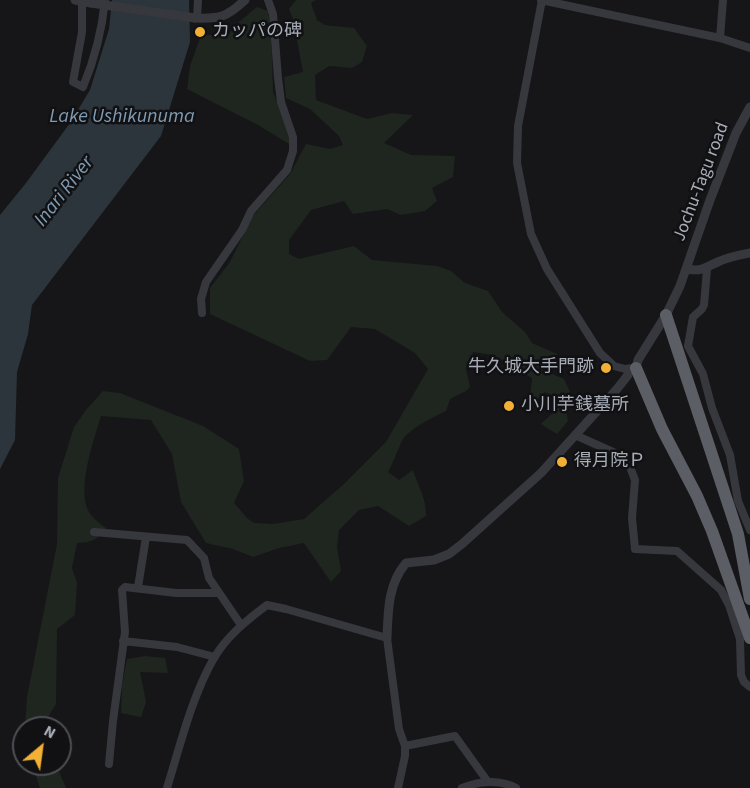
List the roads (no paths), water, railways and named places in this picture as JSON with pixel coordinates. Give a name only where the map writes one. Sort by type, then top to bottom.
[{"type":"highway","points":[[666,315],[733,518],[750,599]]},
{"type":"highway","points":[[633,368],[697,496],[712,531],[750,638]]},
{"type":"street","points":[[105,0],[102,29],[94,61],[83,87],[73,82],[82,32],[83,1],[196,18],[215,19],[236,9],[245,0]]},
{"type":"street","points":[[196,18],[198,0]]},
{"type":"street","points":[[202,313],[201,299],[206,282],[238,236],[251,211],[287,170],[293,151],[293,137],[281,102],[273,14],[268,0]]},
{"type":"street","points":[[633,368],[614,366],[600,353],[546,269],[531,234],[516,163],[518,126],[541,0],[720,38],[750,48]]},
{"type":"street","points":[[720,38],[723,0]]},
{"type":"street","name":"Jochu-Tagu road","points":[[387,638],[388,606],[392,588],[400,570],[406,563],[434,560],[449,554],[541,473],[617,389],[633,368],[666,315],[687,269],[736,133],[750,107]]},
{"type":"street","points":[[687,269],[699,271],[707,269],[719,261],[750,253]]},
{"type":"street","points":[[707,269],[704,305],[693,316],[688,346],[703,374],[712,408],[730,455],[738,501],[750,530]]},
{"type":"street","points":[[574,435],[613,452],[630,467],[634,480],[632,518],[635,549],[677,551],[721,590],[729,605],[740,639],[741,675],[750,687]]},
{"type":"street","points":[[94,532],[187,540],[204,558],[209,578],[217,593],[241,625]]},
{"type":"street","points":[[138,587],[146,537]]},
{"type":"street","points":[[109,764],[112,721],[123,641],[122,590],[125,587],[138,587],[176,593],[217,593]]},
{"type":"street","points":[[166,788],[193,705],[215,657],[241,625],[267,605],[387,638],[399,729],[405,746],[403,770],[398,788]]},
{"type":"street","points":[[123,641],[177,647],[215,657]]},
{"type":"street","points":[[405,746],[455,736],[488,782]]},
{"type":"street","points":[[462,788],[488,782],[503,783],[516,788]]},
{"type":"water","name":"Lake Ushikunuma","points":[[112,0],[189,0],[190,42],[161,136],[32,305],[28,334],[17,372],[15,440],[0,469],[0,215],[70,123],[90,90],[109,29]]},
{"type":"place","name":"カッパの碑","points":[[200,32]]},
{"type":"place","name":"牛久城大手門跡","points":[[606,368]]},
{"type":"place","name":"小川芋銭墓所","points":[[509,406]]},
{"type":"place","name":"得月院Ｐ","points":[[562,462]]},
{"type":"water label","name":"Inari River","points":[[65,192]]}]
